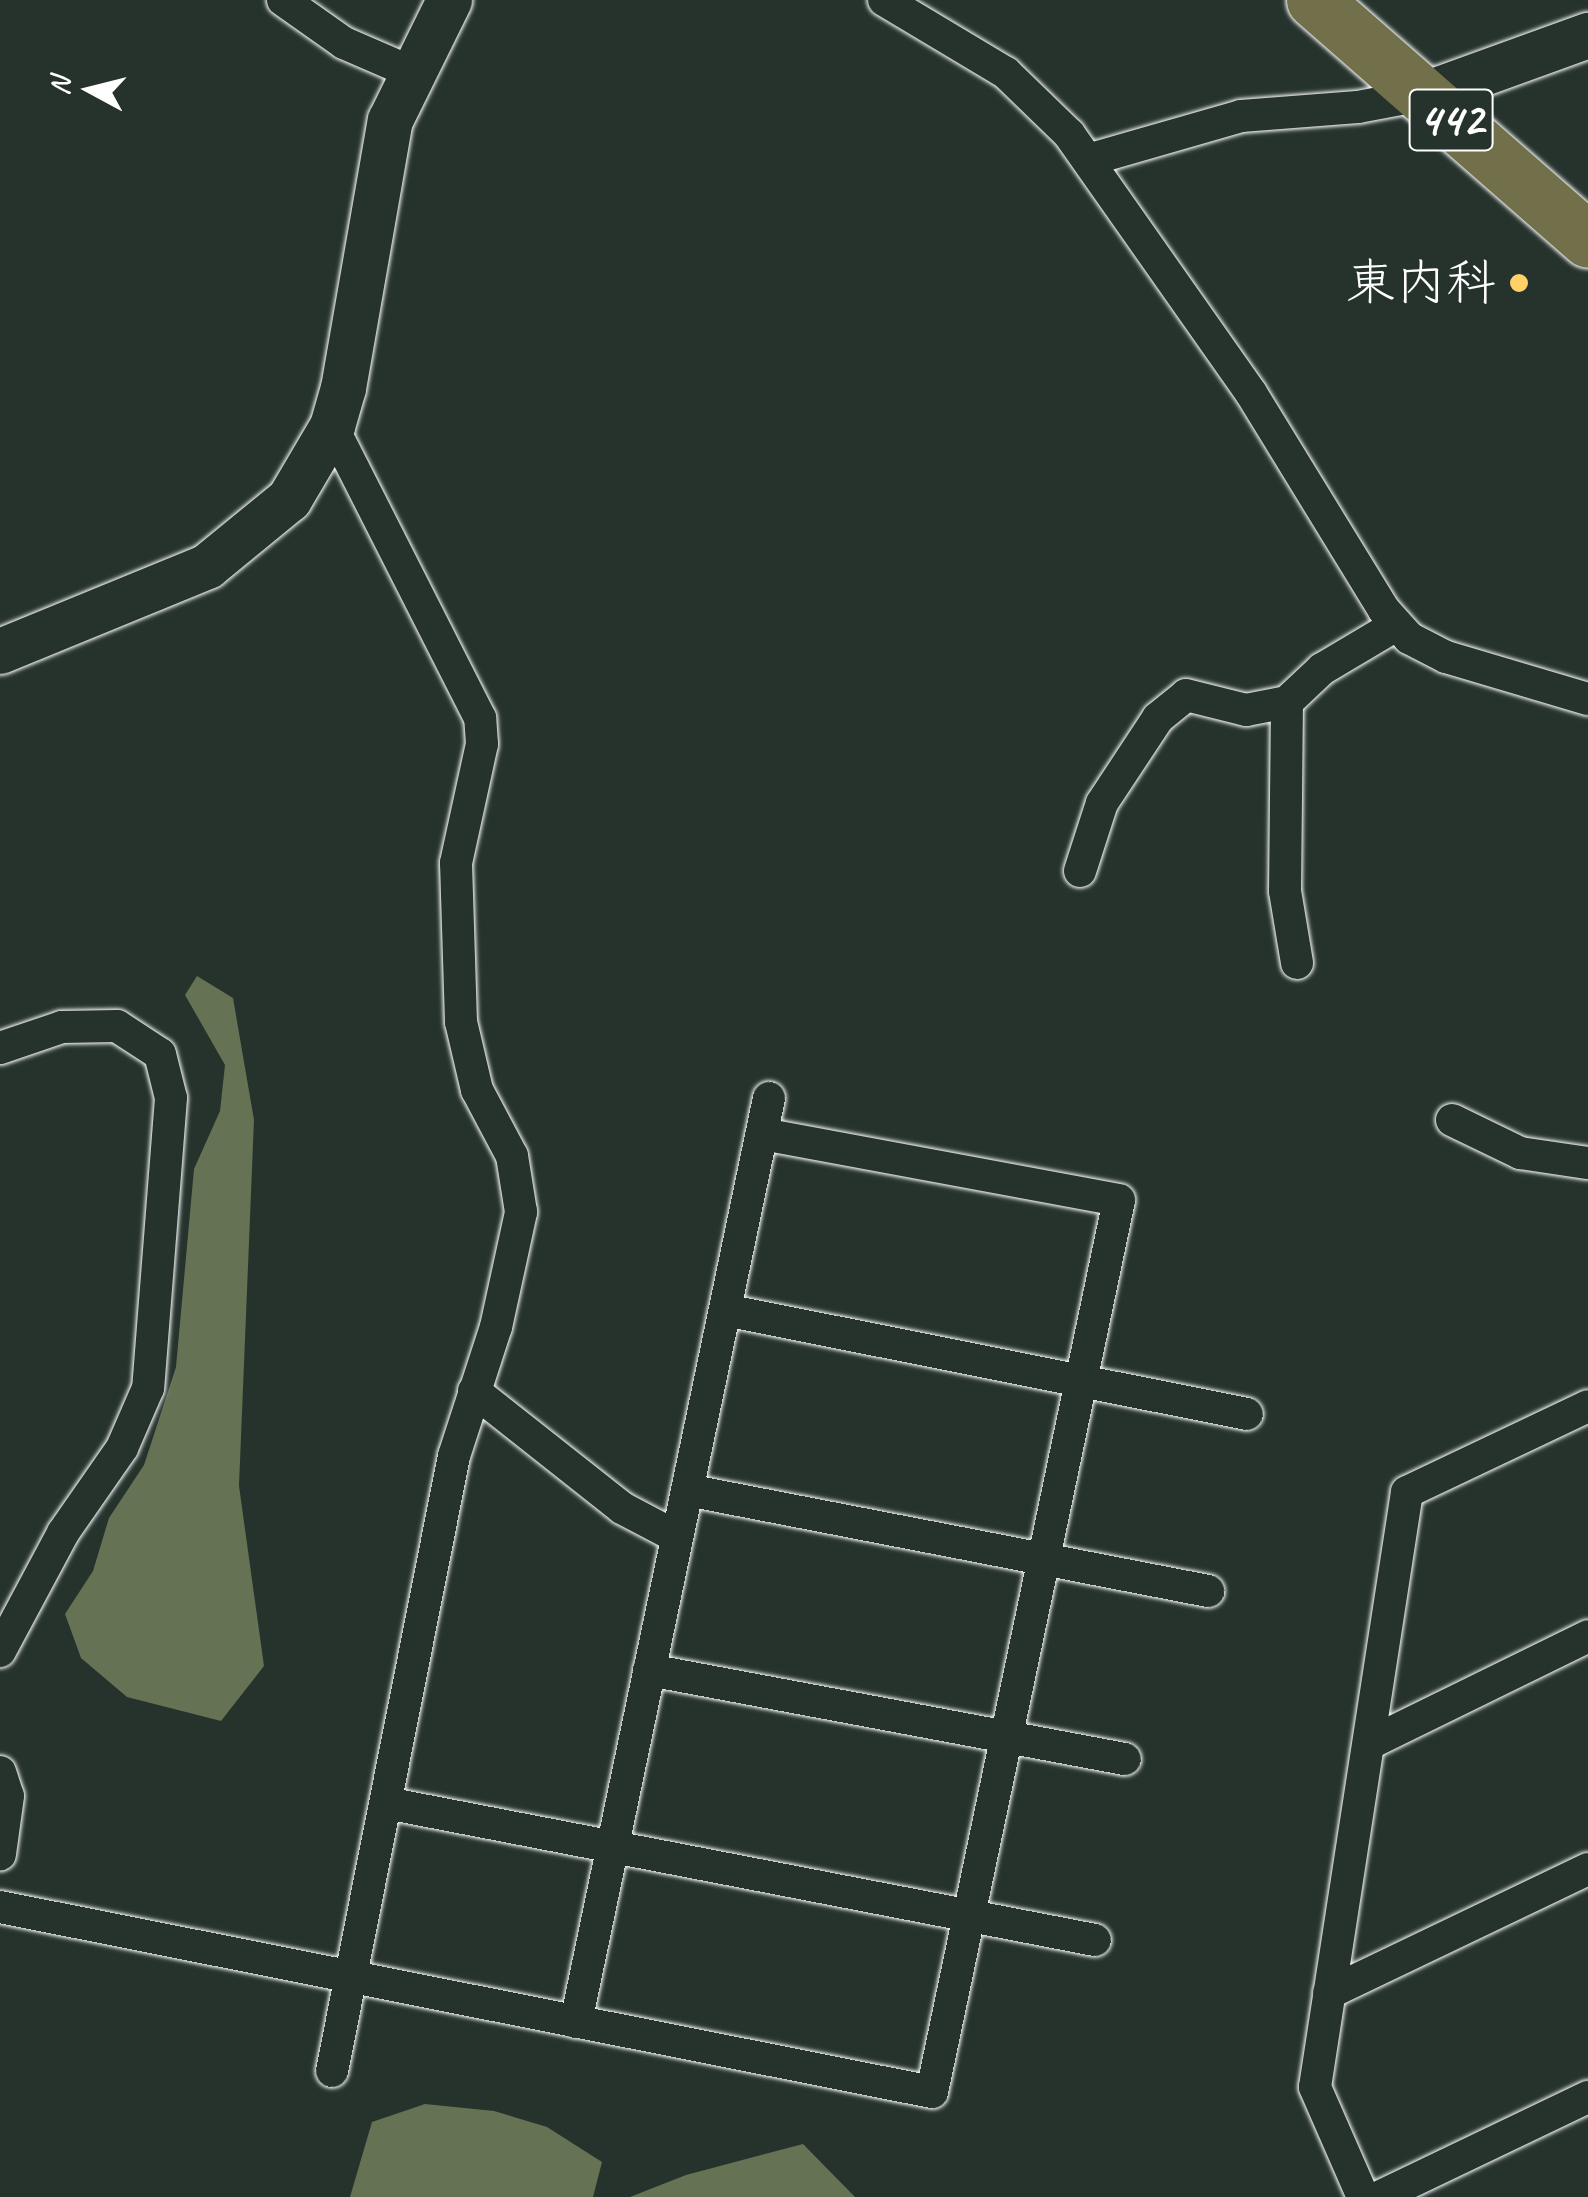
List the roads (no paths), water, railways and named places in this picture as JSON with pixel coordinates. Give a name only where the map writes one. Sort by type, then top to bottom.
[{"type":"highway","name":"442","points":[[1314,0],[1588,240]]},
{"type":"street","points":[[284,0],[344,44],[411,72]]},
{"type":"street","points":[[0,651],[138,598],[228,553],[288,499],[332,426],[352,345],[378,164],[411,72],[449,0]]},
{"type":"street","points":[[884,0],[1022,85],[1088,160],[1251,394],[1396,625],[1446,657],[1588,699]]},
{"type":"street","points":[[1088,160],[1240,116],[1358,107],[1422,95],[1588,35]]},
{"type":"street","points":[[332,426],[480,718],[482,744],[456,863],[461,1022],[478,1090],[512,1156],[521,1212],[454,1456],[332,2072]]},
{"type":"street","points":[[1080,871],[1102,804],[1158,718],[1186,695],[1246,710],[1287,702],[1322,669],[1396,625]]},
{"type":"street","points":[[1287,702],[1285,891],[1297,964]]},
{"type":"street","points":[[0,1048],[62,1027],[117,1026],[160,1054],[171,1098],[148,1388],[122,1448],[63,1533],[0,1651]]},
{"type":"street","points":[[576,2022],[770,1098]]},
{"type":"street","points":[[1452,1120],[1520,1153],[1588,1163]]},
{"type":"street","points":[[0,1907],[932,2092],[1119,1200],[762,1134]]},
{"type":"street","points":[[725,1310],[1248,1414]]},
{"type":"street","points":[[474,1391],[622,1508],[677,1537]]},
{"type":"street","points":[[1363,2197],[1314,2087],[1407,1492],[1588,1406]]},
{"type":"street","points":[[687,1490],[1208,1591]]},
{"type":"street","points":[[1370,1743],[1588,1636]]},
{"type":"street","points":[[649,1670],[1126,1759]]},
{"type":"street","points":[[0,1772],[8,1796],[0,1854]]},
{"type":"street","points":[[386,1803],[1095,1940]]},
{"type":"street","points":[[1329,1993],[1588,1869]]},
{"type":"street","points":[[1378,2197],[1588,2097]]},
{"type":"place","name":"東内科","points":[[1519,283]]}]
